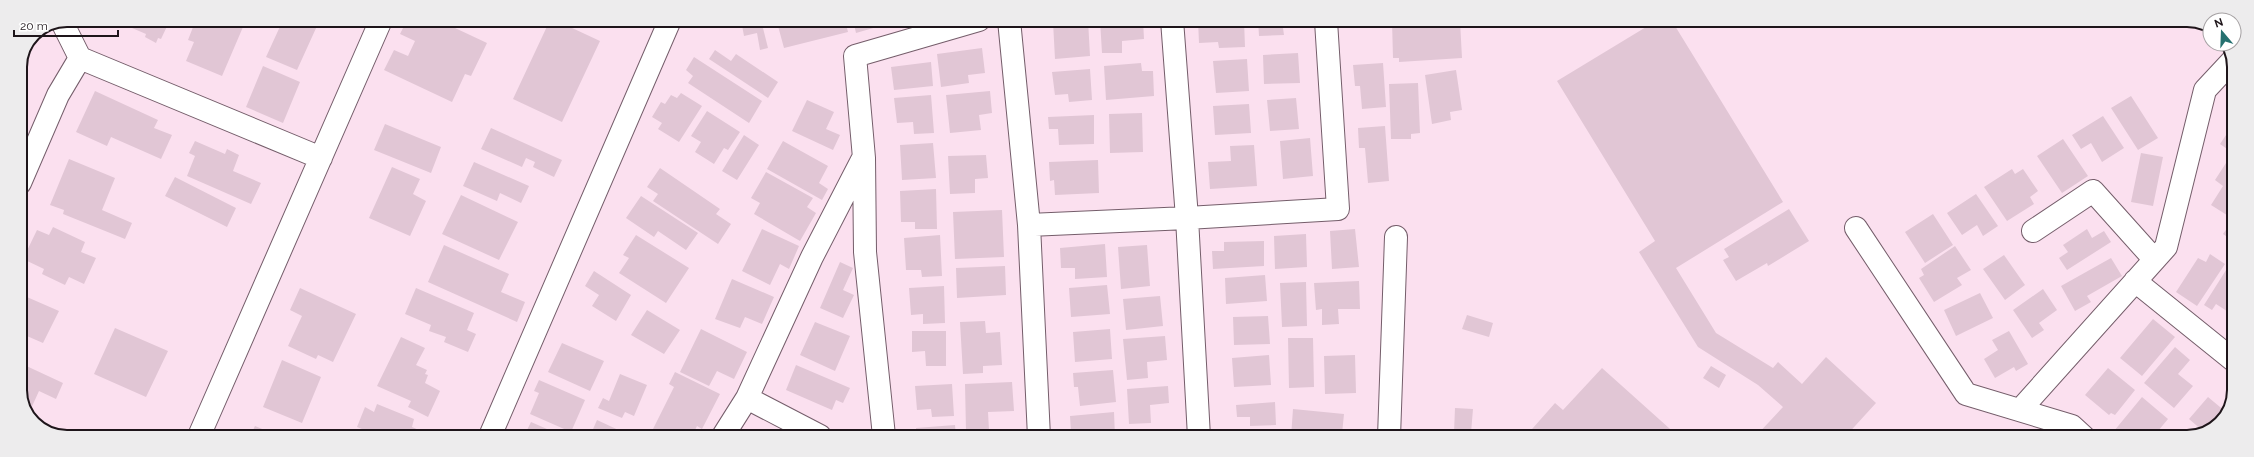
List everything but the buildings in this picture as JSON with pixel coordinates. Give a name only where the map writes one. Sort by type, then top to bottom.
[{"type":"street","points":[[65,27],[80,58],[321,158]]},
{"type":"street","points":[[202,430],[378,27]]},
{"type":"street","points":[[493,430],[662,27]]},
{"type":"street","points":[[883,430],[865,252],[864,158],[855,56],[955,27]]},
{"type":"street","points":[[1011,27],[1029,225],[1039,430]]},
{"type":"street","points":[[1173,27],[1187,218],[1199,430]]},
{"type":"street","points":[[1029,225],[1338,209],[1326,27]]},
{"type":"street","points":[[27,167],[58,95],[80,58]]},
{"type":"street","points":[[2020,410],[2166,247],[2205,90],[2227,66]]},
{"type":"street","points":[[727,430],[746,398],[812,257],[864,158]]},
{"type":"street","points":[[2033,231],[2092,191],[2154,259]]},
{"type":"street","points":[[1856,228],[1966,394],[2072,426],[2076,430]]},
{"type":"street","points":[[1389,430],[1396,237]]},
{"type":"street","points":[[2135,281],[2227,355]]},
{"type":"street","points":[[746,398],[808,430]]}]
